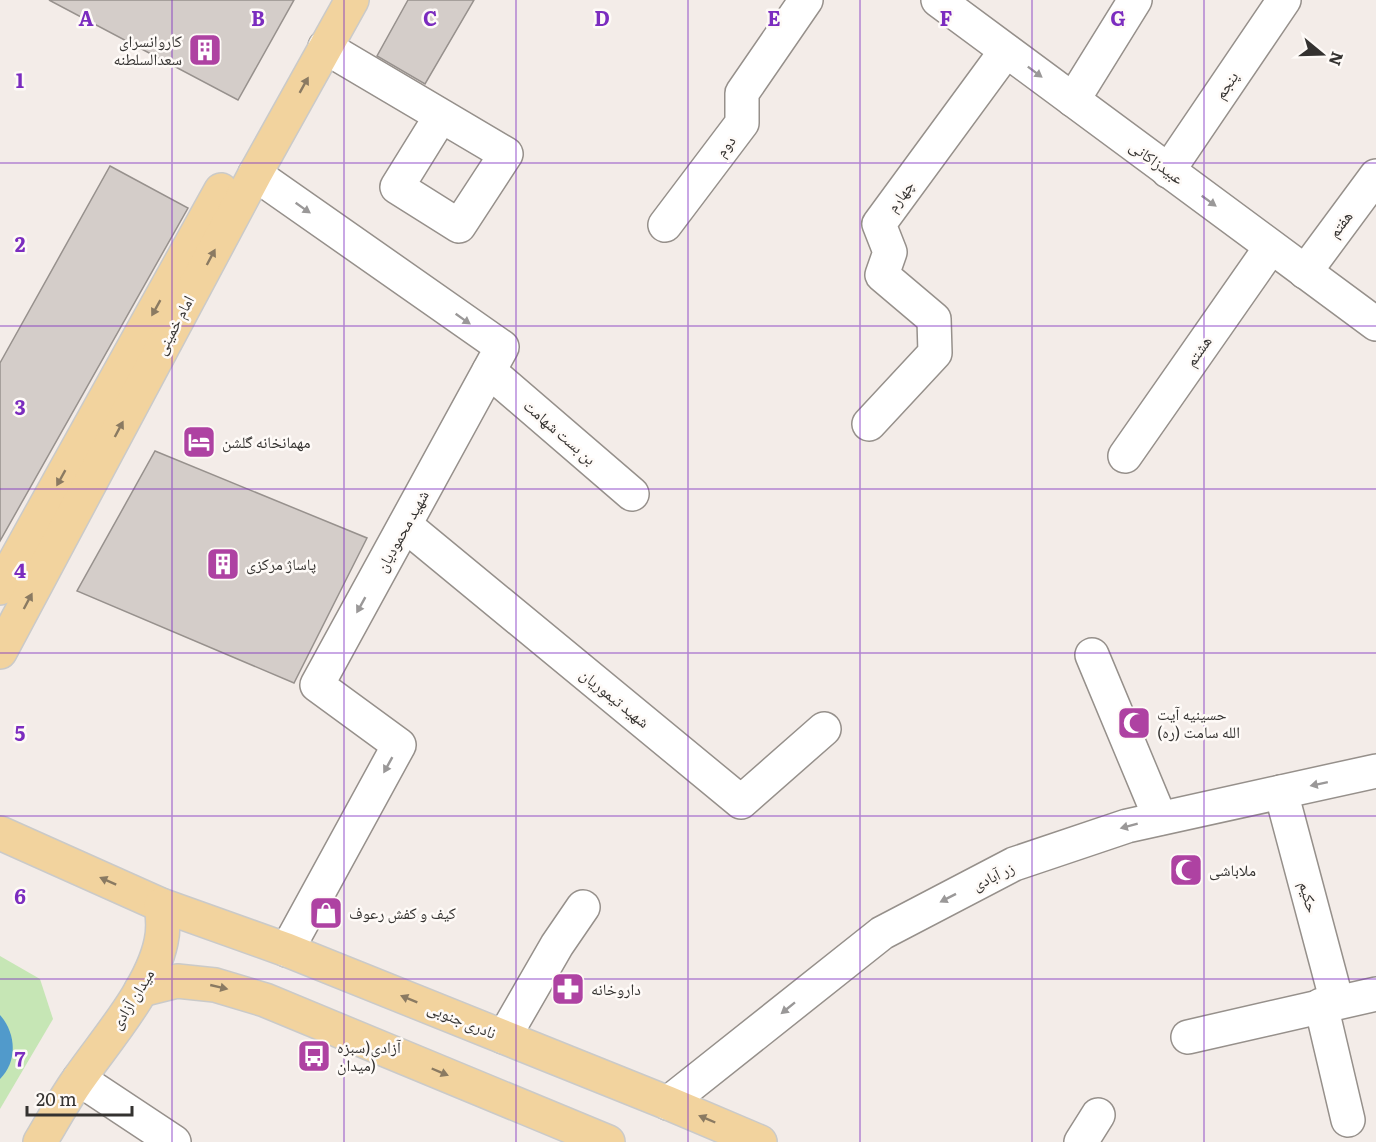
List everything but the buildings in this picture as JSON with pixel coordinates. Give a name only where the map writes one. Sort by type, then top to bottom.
[{"type":"main road","name":"امام خمینی","points":[[0,588],[327,0]]},
{"type":"main road","name":"امام خمینی","points":[[0,652],[255,174],[352,0]]},
{"type":"main road","points":[[0,833],[161,905]]},
{"type":"main road","name":"نادری جنوبی","points":[[161,905],[287,950],[760,1142]]},
{"type":"main road","name":"میدان آزادی","points":[[40,1142],[79,1079],[141,990],[154,964],[161,942],[163,924],[161,905]]},
{"type":"main road","points":[[187,982],[179,962],[179,951],[190,927],[200,919]]},
{"type":"main road","points":[[141,990],[177,981],[215,985],[265,1000],[608,1142]]},
{"type":"street","name":"دوم","points":[[665,225],[742,123],[742,93],[806,0]]},
{"type":"street","name":"عبیدزاکانی","points":[[938,0],[1376,324]]},
{"type":"street","points":[[1073,100],[1135,0]]},
{"type":"street","name":"پنجم","points":[[1168,171],[1284,0]]},
{"type":"street","points":[[325,47],[441,116]]},
{"type":"street","name":"چهارم","points":[[869,424],[935,353],[934,319],[882,275],[890,252],[879,224],[1006,51]]},
{"type":"street","name":"شهید محمودیان","points":[[255,174],[502,347],[317,685],[399,745],[287,950]]},
{"type":"street","name":"هفتم","points":[[1305,272],[1376,176]]},
{"type":"street","name":"هشتم","points":[[1125,456],[1271,247]]},
{"type":"street","name":"بن بست شهامت","points":[[489,371],[632,494]]},
{"type":"street","name":"شهید تیموریان","points":[[405,525],[741,802],[824,729]]},
{"type":"street","points":[[1092,655],[1160,818]]},
{"type":"street","name":"زر آبادی","points":[[668,1103],[882,933],[1014,864],[1127,826],[1376,771]]},
{"type":"street","name":"حکیم","points":[[1281,792],[1329,1004],[1348,1120]]},
{"type":"street","points":[[504,1037],[583,907]]},
{"type":"street","points":[[1188,1037],[1376,994]]},
{"type":"street","points":[[79,1079],[174,1142]]},
{"type":"street","points":[[1081,1142],[1098,1115]]},
{"type":"green space","points":[[0,956],[40,979],[53,1019],[0,1109]]},
{"type":"water","points":[[0,1015],[9,1030],[13,1047],[10,1064],[0,1079]]},
{"type":"place","name":"کاروانسرای سعدالسلطنه","points":[[205,50]]},
{"type":"place","name":"مهمانخانه گلشن","points":[[199,442]]},
{"type":"place","name":"پاساژ مرکزی","points":[[223,564]]},
{"type":"place","name":"حسینیه آیت الله سامت (ره)","points":[[1134,723]]},
{"type":"place","name":"ملاباشی","points":[[1186,870]]},
{"type":"place","name":"کیف و کفش رعوف","points":[[326,913]]},
{"type":"place","name":"داروخانه","points":[[568,989]]},
{"type":"place","name":"آزادی(سبزه میدان)","points":[[314,1056]]}]
